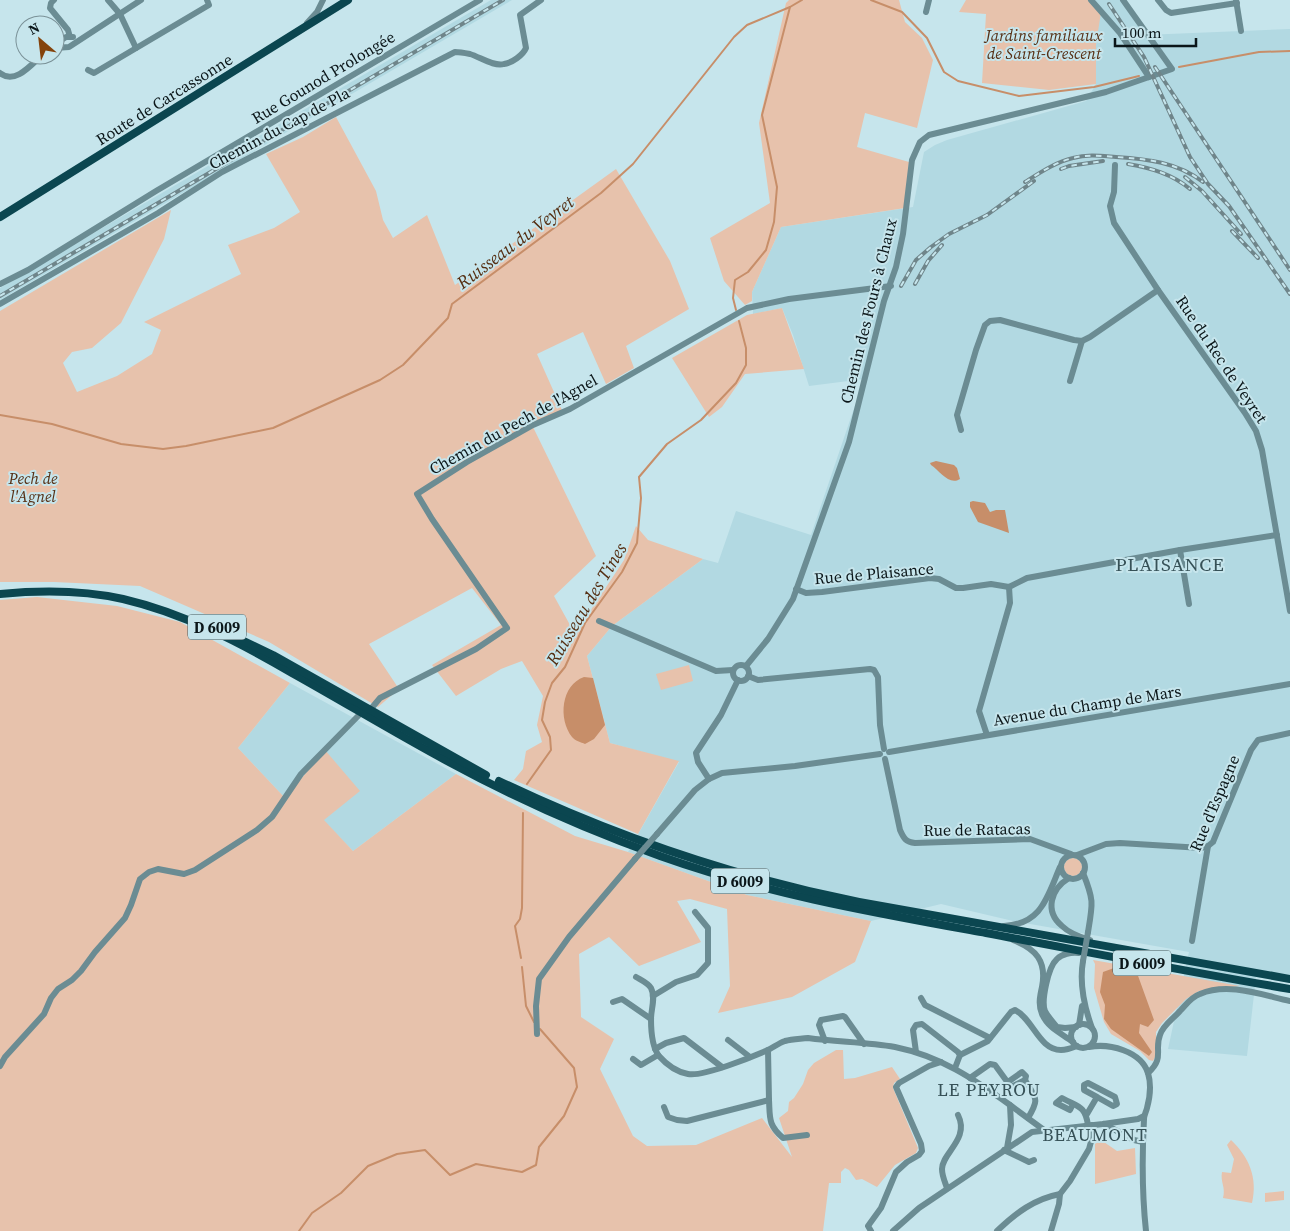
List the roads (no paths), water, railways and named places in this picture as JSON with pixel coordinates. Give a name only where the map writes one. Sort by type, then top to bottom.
[{"type":"main road","name":"Route de Carcassonne","points":[[0,217],[299,31],[343,1]]},
{"type":"main road","name":"D 6009","points":[[0,590],[78,588],[117,594],[192,616],[235,636],[366,711],[448,761],[587,828],[660,857],[700,870],[784,894],[1290,989]]},
{"type":"main road","name":"D 6009","points":[[0,594],[56,592],[94,594],[130,601],[173,614],[200,625],[254,652],[489,777],[554,807],[689,858],[815,893],[1290,979]]},
{"type":"street","points":[[108,0],[120,14],[136,48]]},
{"type":"street","points":[[65,47],[82,39],[141,0]]},
{"type":"street","points":[[88,70],[94,73],[209,5],[207,0]]},
{"type":"street","points":[[299,31],[317,12],[323,0]]},
{"type":"street","name":"Rue Gounod Prolongée","points":[[0,284],[28,270],[156,191],[480,0]]},
{"type":"street","name":"Chemin du Cap de Pla","points":[[0,304],[158,213],[222,172],[455,52],[470,54],[504,65],[524,52],[526,48],[520,15],[541,0]]},
{"type":"street","points":[[926,12],[929,0]]},
{"type":"street","points":[[1091,0],[1120,33],[1149,77]]},
{"type":"street","name":"Chemin des Fours à Chaux","points":[[746,666],[768,639],[786,612],[849,442],[882,309],[891,286],[903,234],[912,160],[920,142],[929,135],[1106,92],[1172,69],[1123,0]]},
{"type":"street","points":[[1158,0],[1171,13],[1236,1],[1241,31]]},
{"type":"street","points":[[51,1],[50,8],[68,30],[70,37]]},
{"type":"street","points":[[65,38],[82,39]]},
{"type":"street","points":[[0,73],[10,77],[17,75],[30,65]]},
{"type":"street","name":"Rue du Rec de Veyret","points":[[1115,165],[1114,192],[1110,206],[1114,223],[1158,290],[1240,404],[1256,431],[1262,450],[1290,611]]},
{"type":"street","name":"Chemin du Pech de l'Agnel","points":[[0,1066],[5,1056],[44,1014],[51,998],[58,990],[72,980],[124,918],[140,879],[149,872],[158,869],[184,874],[195,870],[257,830],[272,817],[301,774],[380,698],[476,649],[507,628],[438,528],[417,494],[467,462],[533,425],[570,409],[747,308],[789,300],[891,286]]},
{"type":"street","points":[[961,430],[957,414],[976,350],[985,325],[990,321],[1000,320],[1082,341],[1158,290]]},
{"type":"street","points":[[1070,381],[1082,341]]},
{"type":"street","name":"Rue de Plaisance","points":[[796,589],[806,593],[822,592],[930,578],[939,579],[956,588],[991,584],[1009,587],[1027,578],[1180,550],[1277,535]]},
{"type":"street","points":[[1180,550],[1189,604]]},
{"type":"street","points":[[986,735],[979,711],[1010,603],[1009,587]]},
{"type":"street","points":[[600,621],[716,671],[733,670]]},
{"type":"street","points":[[737,665],[746,666],[748,676],[746,679],[738,680],[733,676],[733,670],[737,665]]},
{"type":"street","name":"Rue de Ratacas","points":[[748,676],[758,680],[874,670],[878,677],[880,725],[884,753],[900,830],[903,837],[909,842],[915,844],[1030,839],[1074,855]]},
{"type":"street","points":[[536,1034],[539,979],[573,932],[695,790],[709,778],[698,762],[696,753],[721,715],[738,680]]},
{"type":"street","name":"Avenue du Champ de Mars","points":[[709,778],[722,772],[734,770],[795,766],[884,753],[1290,684]]},
{"type":"street","name":"Rue d'Espagne","points":[[1192,941],[1208,846],[1213,842],[1251,750],[1258,740],[1290,733]]},
{"type":"street","points":[[992,926],[1015,925],[1024,923],[1034,917],[1040,910],[1063,858],[1106,844],[1120,842],[1202,848],[1208,846]]},
{"type":"street","name":"Rue de Ratacas","points":[[1043,844],[1054,852],[1061,865]]},
{"type":"street","points":[[1075,1044],[1071,1036],[1078,1026],[1082,1009],[1078,977],[1093,904],[1083,872],[1084,862],[1097,847]]},
{"type":"street","points":[[1074,855],[1084,862]]},
{"type":"street","points":[[1061,865],[1064,875],[1078,879],[1085,886],[1089,896],[1087,931]]},
{"type":"street","points":[[1083,872],[1061,883],[1052,896],[1052,908],[1055,919],[1062,927],[1079,936],[1108,946]]},
{"type":"street","points":[[653,996],[676,982],[697,975],[708,963],[708,928],[695,912]]},
{"type":"street","points":[[1002,936],[1032,950],[1038,957],[1042,967],[1043,980],[1039,1001],[1041,1013],[1052,1028],[1083,1048],[1098,1045],[1113,1047]]},
{"type":"street","points":[[1089,1046],[1094,1042],[1093,1030],[1086,1024],[1065,1028],[1057,1027],[1050,1020],[1044,1003],[1052,966],[1057,960],[1065,954],[1074,952],[1092,953]]},
{"type":"street","points":[[1081,960],[1081,984],[1086,1012],[1093,1030],[1100,1040],[1129,1053],[1143,1063],[1148,1073],[1150,1089],[1144,1116],[1143,1142],[1146,1231]]},
{"type":"street","points":[[636,977],[652,989],[651,1019],[657,1052],[667,1063],[678,1070],[689,1074],[698,1074],[750,1057],[795,1039],[894,1047],[916,1052],[955,1068],[1044,1130]]},
{"type":"street","points":[[1148,1073],[1154,1067],[1159,1056],[1159,1036],[1163,1028],[1189,1000],[1200,994],[1222,989],[1235,990],[1290,1001]]},
{"type":"street","points":[[921,998],[926,1005],[990,1038]]},
{"type":"street","points":[[613,1002],[622,999],[651,1019]]},
{"type":"street","points":[[955,1068],[960,1055],[988,1041],[1011,1012],[1015,1010],[1022,1013],[1040,1038],[1052,1049],[1062,1050],[1075,1044]]},
{"type":"street","points":[[825,1041],[819,1025],[820,1020],[843,1016],[846,1017],[864,1044]]},
{"type":"street","points":[[916,1052],[913,1030],[916,1025],[922,1024],[960,1055]]},
{"type":"street","points":[[633,1060],[641,1065],[666,1043],[684,1038],[722,1067]]},
{"type":"street","points":[[728,1040],[750,1057]]},
{"type":"street","points":[[768,1050],[770,1124],[783,1138],[807,1135]]},
{"type":"street","points":[[871,1231],[868,1226],[881,1208],[896,1172],[922,1151],[921,1144],[896,1087],[899,1083],[929,1066],[941,1062]]},
{"type":"street","points":[[970,1078],[990,1064],[995,1065],[1011,1087],[1025,1080],[1036,1100],[1036,1104],[1028,1118]]},
{"type":"street","points":[[1088,1083],[1115,1097],[1117,1104],[1113,1106],[1097,1098],[1084,1090],[1084,1085],[1088,1083]]},
{"type":"street","points":[[1087,1114],[1097,1098]]},
{"type":"street","points":[[664,1107],[668,1117],[687,1121],[769,1100]]},
{"type":"street","points":[[1051,1231],[1060,1194],[1089,1149],[1092,1138],[1087,1114],[1084,1109],[1073,1104]]},
{"type":"street","points":[[1005,1149],[1011,1125],[1010,1105]]},
{"type":"street","points":[[948,1188],[942,1168],[943,1162],[953,1149],[960,1131],[961,1122],[958,1115]]},
{"type":"street","points":[[893,1231],[919,1208],[1032,1132],[1102,1124],[1144,1116]]},
{"type":"street","points":[[1102,1124],[1134,1140],[1143,1142]]},
{"type":"street","points":[[1005,1149],[1029,1162],[1034,1160]]},
{"type":"street","points":[[997,1231],[1027,1205],[1047,1196],[1060,1194]]},
{"type":"waterway","name":"Ruisseau du Veyret","points":[[0,415],[52,424],[121,444],[163,449],[273,428],[380,380],[403,365],[448,318],[452,304],[601,193],[633,164],[734,37],[747,25],[802,0]]},
{"type":"waterway","name":"Ruisseau du Veyret","points":[[871,0],[902,12],[927,38],[944,72],[958,81],[1019,96],[1094,87],[1139,76]]},
{"type":"waterway","name":"Ruisseau des Tines","points":[[736,310],[733,298],[735,280],[748,272],[766,250],[774,222],[777,187],[762,115],[790,7]]},
{"type":"waterway","name":"Ruisseau du Veyret","points":[[1179,67],[1259,52],[1290,51]]},
{"type":"waterway","name":"Ruisseau des Tines","points":[[527,784],[551,750],[550,737],[542,720],[545,702],[552,683],[565,667],[585,623],[622,572],[637,543],[641,498],[639,477],[667,444],[701,420],[736,383],[746,365],[746,348],[739,321]]},
{"type":"waterway","name":"Ruisseau des Tines","points":[[521,958],[515,926],[520,919],[522,908],[523,813]]},
{"type":"waterway","name":"Ruisseau des Tines","points":[[522,967],[526,1006],[534,1022]]},
{"type":"waterway","name":"Ruisseau des Tines","points":[[299,1231],[312,1213],[341,1193],[368,1166],[397,1154],[425,1150],[450,1175],[476,1164],[522,1172],[536,1165],[539,1147],[564,1116],[577,1087],[574,1068],[540,1029]]},
{"type":"railway","points":[[0,296],[503,0]]},
{"type":"railway","points":[[1109,4],[1144,57],[1190,157],[1208,184],[1229,206],[1290,294]]},
{"type":"railway","points":[[1155,67],[1290,270]]},
{"type":"railway","points":[[1025,182],[1061,162],[1079,157],[1095,156],[1139,159],[1161,163],[1183,170],[1203,182]]},
{"type":"railway","points":[[1061,169],[1103,161]]},
{"type":"railway","points":[[1128,164],[1161,172],[1176,179],[1190,189]]},
{"type":"railway","points":[[1185,177],[1202,191],[1241,234]]},
{"type":"railway","points":[[901,286],[916,260],[931,247],[949,234],[987,215],[1034,181]]},
{"type":"railway","points":[[1232,231],[1258,258]]},
{"type":"railway","points":[[915,284],[928,261],[942,245]]},
{"type":"district","name":"PLAISANCE","points":[[1170,564]]},
{"type":"district","name":"LE PEYROU","points":[[989,1089]]},
{"type":"district","name":"BEAUMONT","points":[[1095,1134]]},
{"type":"park label","name":"Jardins familiaux de Saint-Crescent","points":[[1044,44]]},
{"type":"park label","name":"Pech de l'Agnel","points":[[33,487]]}]
